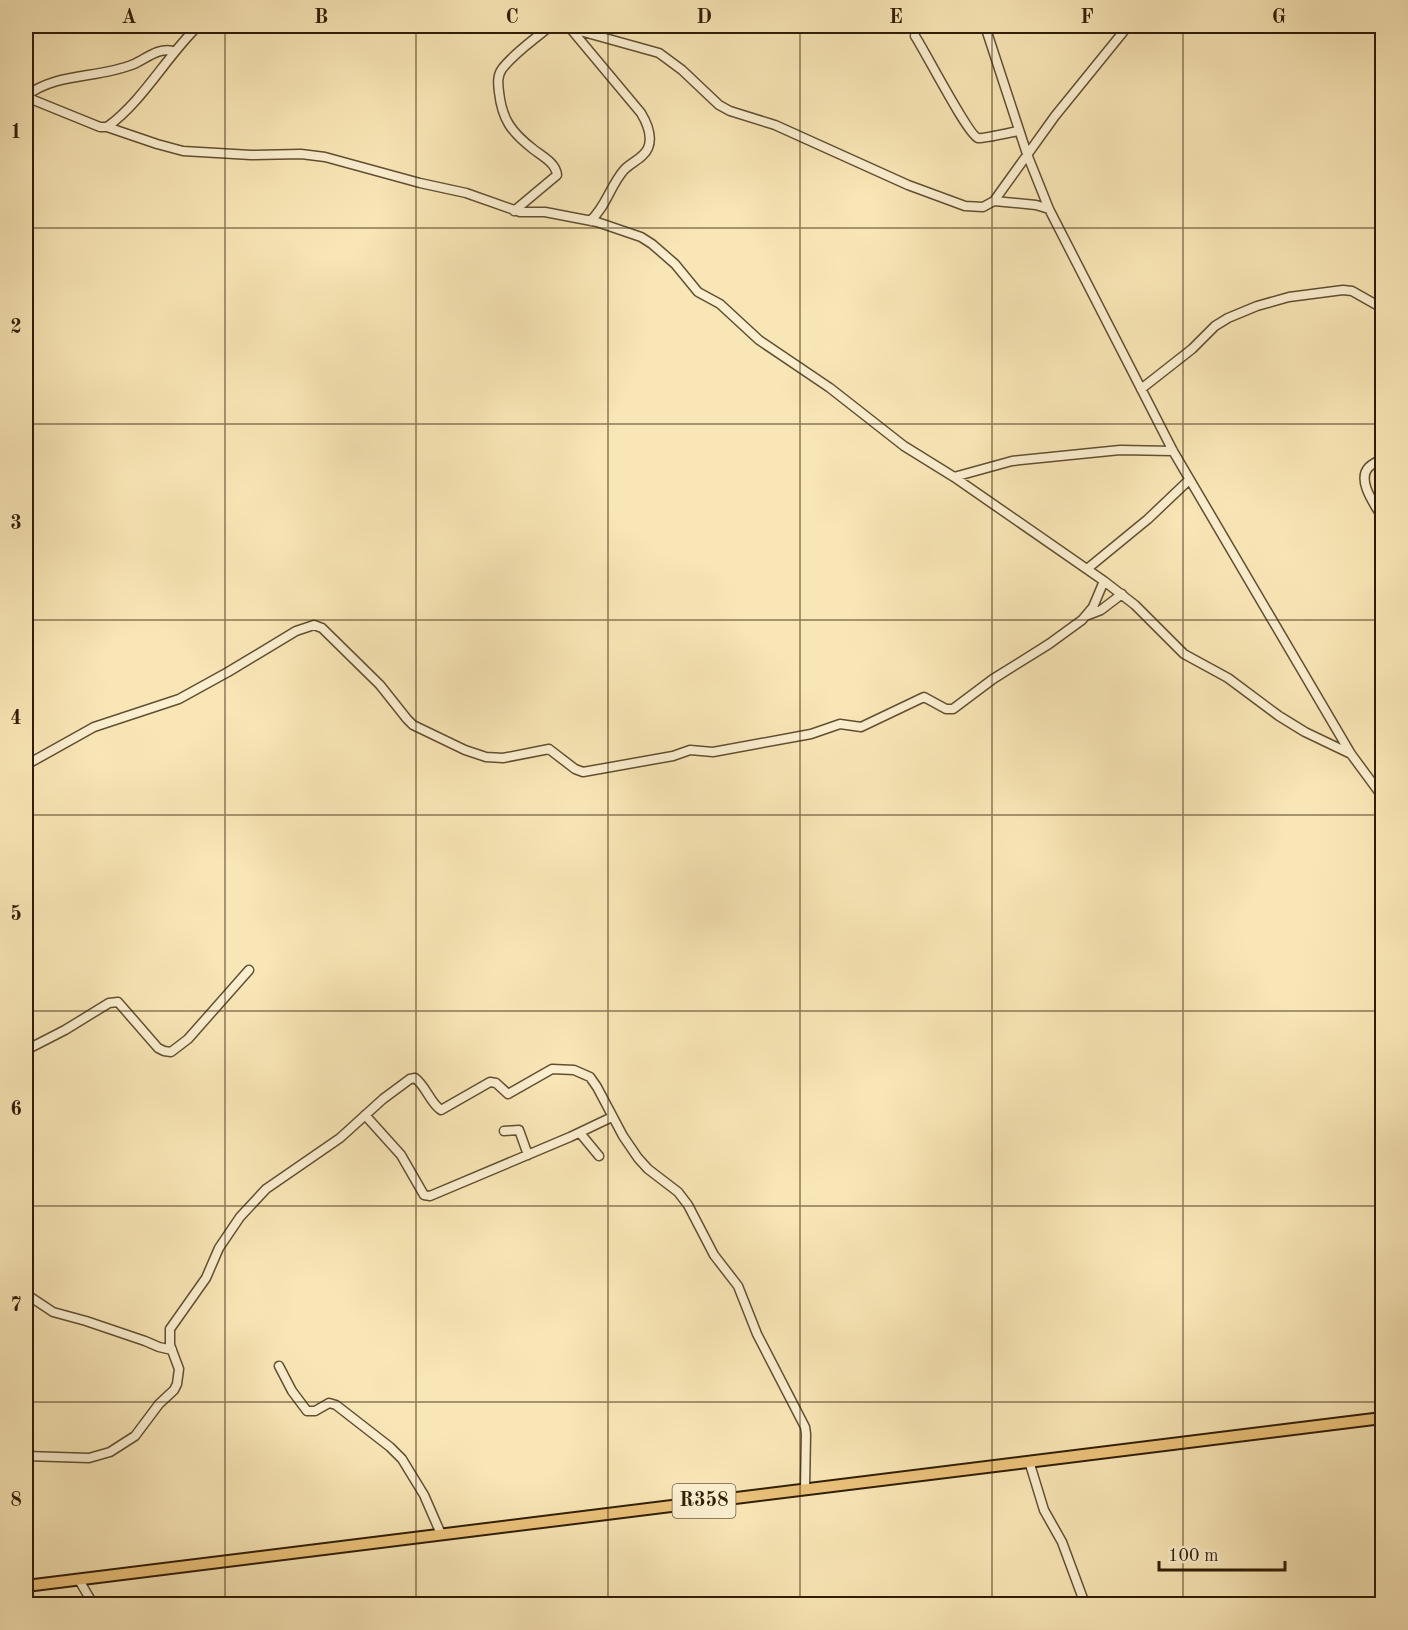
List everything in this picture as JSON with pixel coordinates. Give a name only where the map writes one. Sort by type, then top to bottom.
[{"type":"main road","name":"R358","points":[[26,1586],[1383,1418]]},
{"type":"street","points":[[107,127],[144,89],[173,51],[198,26]]},
{"type":"street","points":[[514,211],[553,181],[557,170],[509,126],[502,113],[498,78],[516,54],[550,26]]},
{"type":"street","points":[[985,26],[1027,154],[1049,209],[1173,451],[1351,754],[1383,796]]},
{"type":"street","points":[[566,27],[659,53],[719,105],[730,111],[775,124],[908,185],[965,206],[983,207],[994,201],[1100,58],[1128,26]]},
{"type":"street","points":[[566,27],[641,113],[650,135],[646,152],[624,170],[604,206],[590,221]]},
{"type":"street","points":[[915,36],[954,105],[975,136],[981,138],[1019,131]]},
{"type":"street","points":[[173,51],[158,51],[132,64],[107,72],[73,76],[48,83],[35,88],[26,96],[100,127],[107,127],[177,150],[251,155],[301,154],[325,157],[466,193],[514,211],[545,212],[607,224],[631,233],[652,244],[675,264],[698,292],[720,303],[759,340],[830,388],[904,446],[954,477],[1122,594],[1184,654],[1228,678],[1279,716],[1305,732],[1351,754]]},
{"type":"street","points":[[994,201],[1036,205],[1049,209]]},
{"type":"street","points":[[1141,389],[1192,349],[1220,322],[1257,306],[1289,297],[1343,290],[1352,291],[1383,308]]},
{"type":"street","points":[[954,477],[1012,461],[1120,450],[1173,451]]},
{"type":"street","points":[[1383,459],[1369,467],[1364,475],[1364,482],[1383,517]]},
{"type":"street","points":[[1087,569],[1148,519],[1189,480]]},
{"type":"street","points":[[1087,615],[1104,581]]},
{"type":"street","points":[[26,765],[94,726],[179,699],[296,631],[314,625],[327,633],[380,685],[413,725],[465,750],[486,757],[503,758],[549,748],[575,769],[583,772],[673,756],[690,750],[713,752],[811,734],[840,724],[861,726],[924,697],[946,709],[953,709],[993,679],[1049,644],[1087,615],[1101,610],[1122,594]]},
{"type":"street","points":[[26,1050],[66,1030],[109,1004],[118,1002],[158,1048],[171,1052],[188,1039],[249,970]]},
{"type":"street","points":[[26,1456],[89,1458],[110,1452],[129,1441],[177,1384],[179,1369],[172,1350],[170,1329],[206,1278],[219,1248],[240,1217],[266,1189],[340,1138],[412,1078],[418,1079],[423,1084],[438,1109],[441,1110],[490,1082],[496,1083],[508,1094],[548,1070],[558,1069],[574,1070],[590,1077],[623,1136],[648,1169],[673,1187],[683,1198],[714,1255],[738,1286],[757,1334],[805,1427],[805,1488]]},
{"type":"street","points":[[365,1115],[401,1155],[426,1196],[441,1193],[612,1117]]},
{"type":"street","points":[[504,1131],[519,1130],[528,1155]]},
{"type":"street","points":[[580,1133],[599,1156]]},
{"type":"street","points":[[26,1294],[54,1312],[172,1350]]},
{"type":"street","points":[[279,1366],[292,1391],[307,1411],[313,1412],[329,1404],[336,1405],[398,1454],[424,1495],[441,1534]]},
{"type":"street","points":[[1029,1461],[1046,1514],[1065,1549],[1085,1605]]},
{"type":"street","points":[[79,1580],[93,1605]]}]
